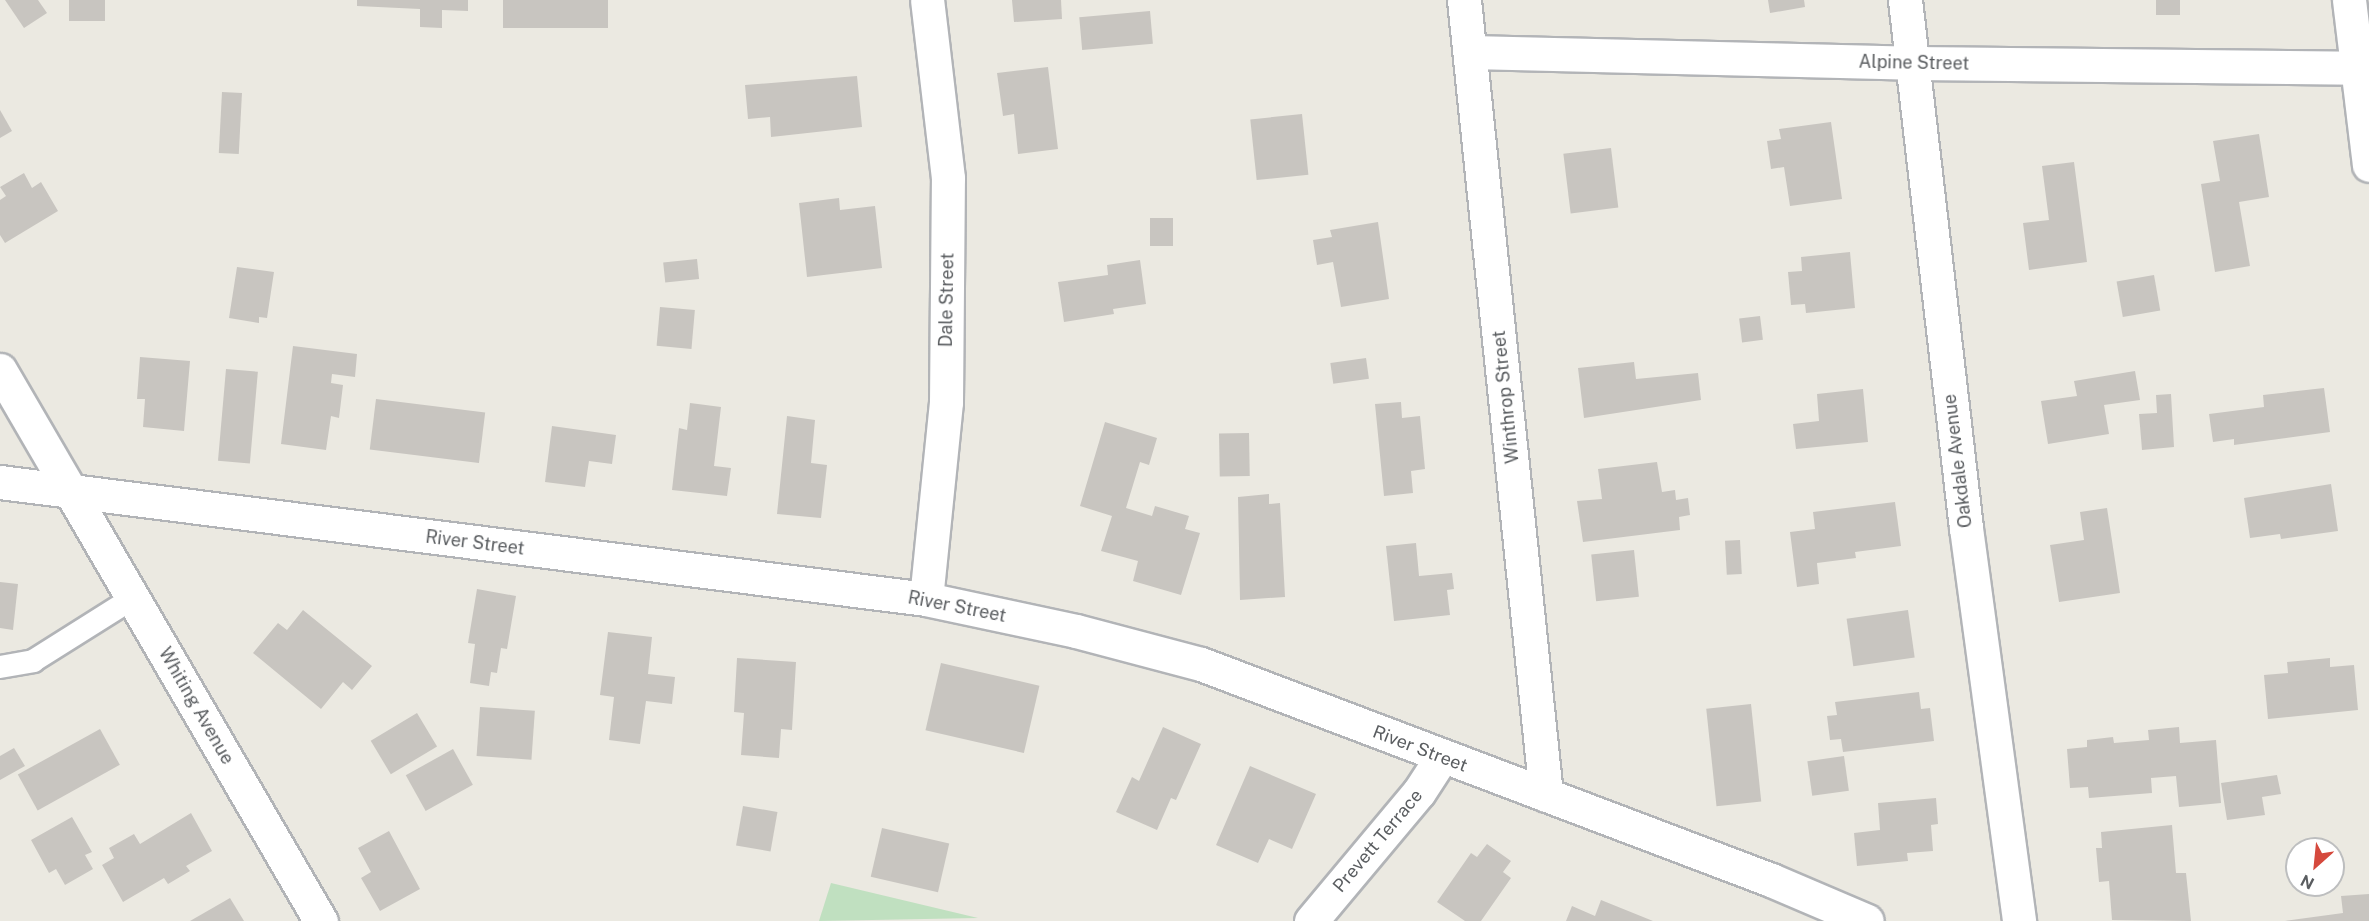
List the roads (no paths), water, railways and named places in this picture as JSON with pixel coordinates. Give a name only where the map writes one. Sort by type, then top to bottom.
[{"type":"street","name":"Dale Street","points":[[926,599],[946,402],[948,178],[927,0]]},
{"type":"street","name":"Winthrop Street","points":[[1464,0],[1546,795]]},
{"type":"street","name":"Oakdale Avenue","points":[[1905,0],[1966,528],[2019,921]]},
{"type":"street","points":[[2349,0],[2363,63],[2369,165]]},
{"type":"street","name":"Alpine Street","points":[[1471,52],[1912,63],[2363,63]]},
{"type":"street","name":"Whiting Avenue","points":[[0,370],[321,921]]},
{"type":"street","name":"River Street","points":[[0,483],[926,599],[1076,631],[1201,664],[1441,758],[1546,795],[1867,921]]},
{"type":"street","name":"Prevett Terrace","points":[[1311,921],[1419,792],[1441,758]]},
{"type":"lane","points":[[0,667],[33,661],[133,598]]}]
